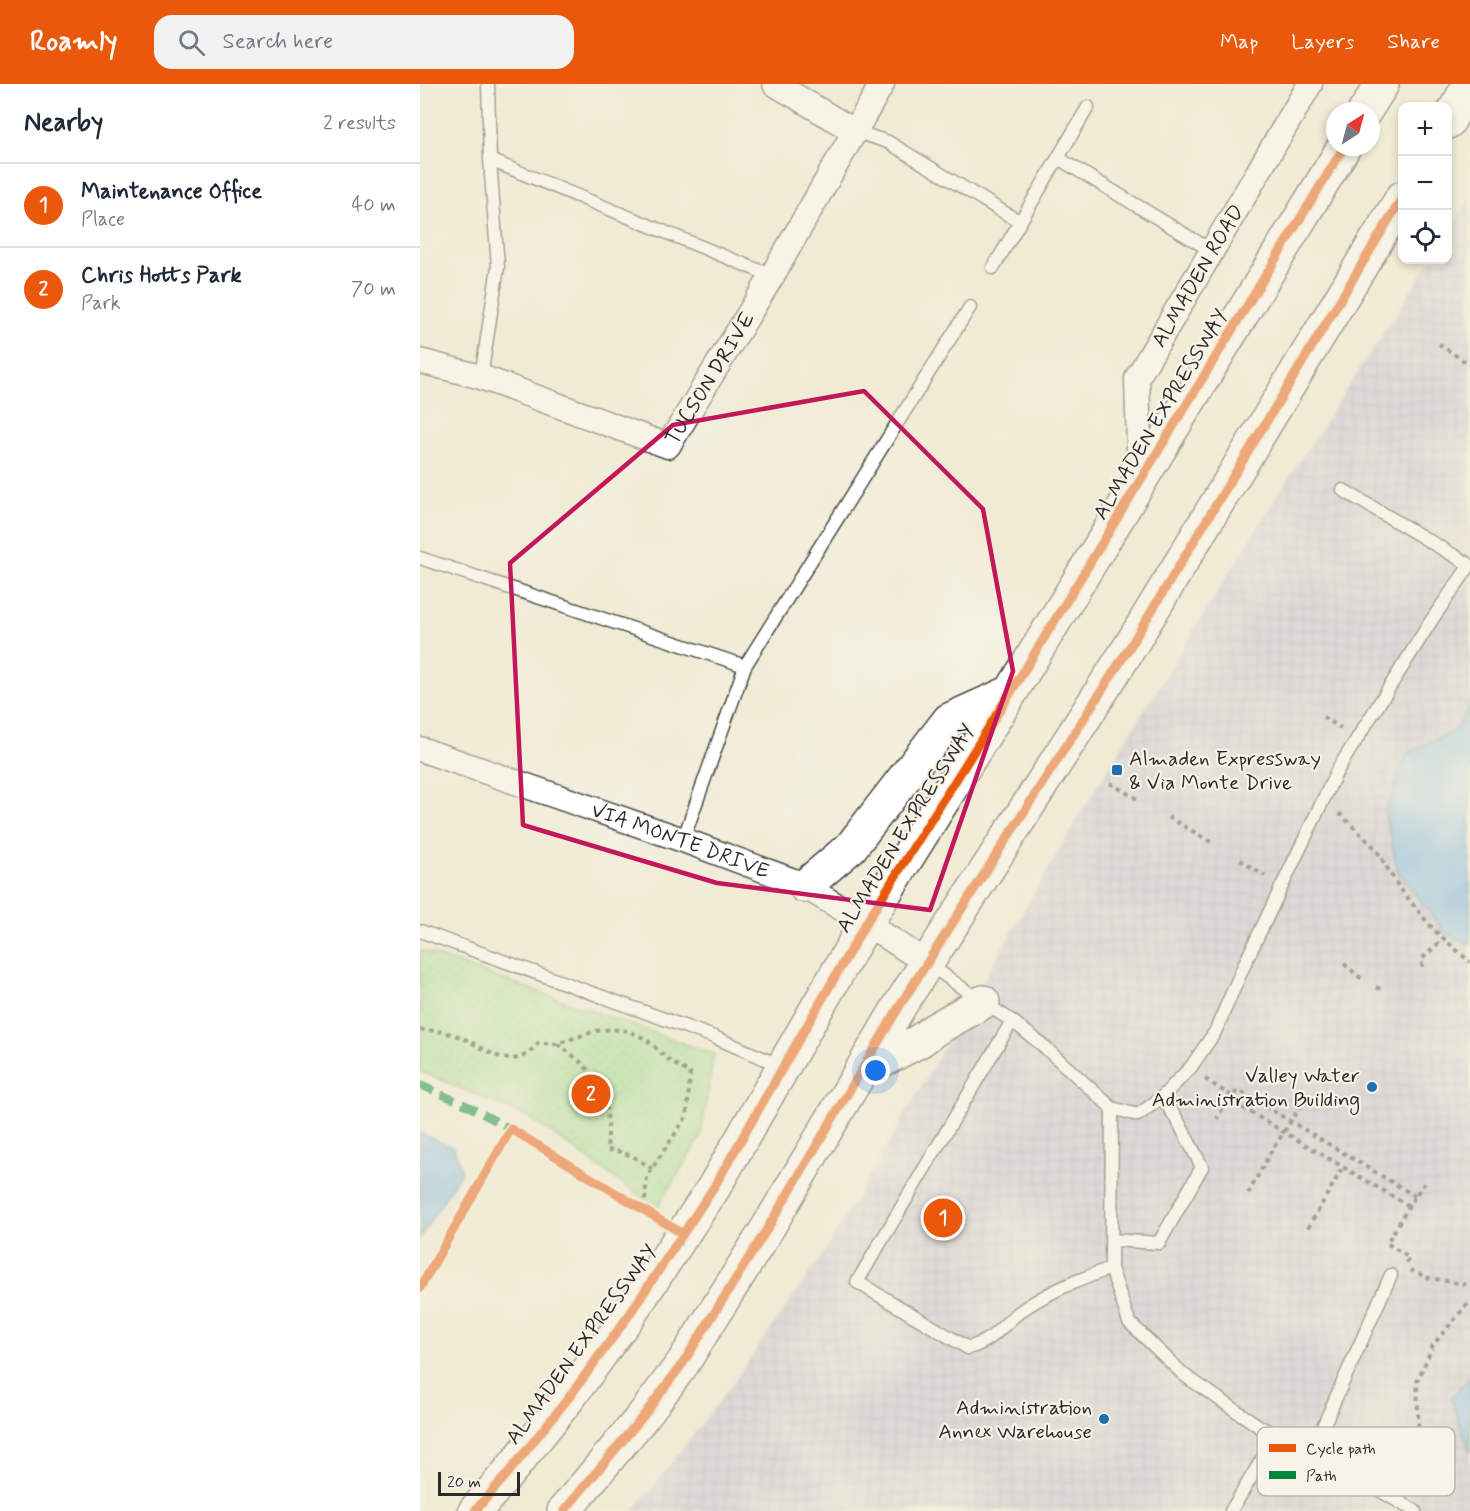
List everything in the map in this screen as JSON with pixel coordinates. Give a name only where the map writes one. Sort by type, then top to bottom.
[{"type":"main road","points":[[1371,102],[1382,84]]},
{"type":"main road","points":[[1452,115],[1470,84]]},
{"type":"main road","name":"ALMADEN EXPRESSWAY","points":[[476,1511],[570,1396],[629,1315],[714,1187],[866,923],[1011,692],[1339,156]]},
{"type":"main road","points":[[564,1511],[644,1415],[682,1363],[767,1229],[927,963],[1131,645],[1398,205]]},
{"type":"main road","points":[[805,886],[851,848],[949,720],[1011,692]]},
{"type":"main road","points":[[860,1072],[921,1040],[983,1002]]},
{"type":"street","points":[[775,84],[854,131]]},
{"type":"street","name":"TUCSON DRIVE","points":[[420,361],[481,377],[668,446],[772,276],[882,84]]},
{"type":"street","name":"ALMADEN ROAD","points":[[1140,481],[1137,378],[1310,84]]},
{"type":"street","name":"VIA MONTE DRIVE","points":[[420,749],[683,840],[805,886],[927,963]]},
{"type":"lane","points":[[481,377],[498,267],[490,160],[488,84]]},
{"type":"lane","points":[[993,268],[1088,107]]},
{"type":"lane","points":[[854,131],[888,142],[1020,222]]},
{"type":"lane","points":[[1058,158],[1212,251]]},
{"type":"lane","points":[[490,160],[772,276]]},
{"type":"lane","points":[[683,840],[745,666],[970,307]]},
{"type":"lane","points":[[927,963],[1012,1021],[1112,1108],[1138,1115],[1162,1097],[1191,1067],[1215,1032],[1246,961],[1338,769],[1433,618],[1470,565],[1343,490]]},
{"type":"lane","points":[[420,558],[745,666]]},
{"type":"lane","points":[[420,931],[714,1037],[784,1068]]},
{"type":"lane","points":[[1012,1021],[857,1282],[968,1348],[980,1345],[1001,1330],[1023,1309],[1068,1283],[1111,1268]]},
{"type":"lane","points":[[1112,1240],[1159,1243],[1202,1167],[1178,1121],[1162,1097]]},
{"type":"lane","points":[[1112,1108],[1111,1268],[1129,1322],[1184,1375],[1260,1427]]},
{"type":"lane","points":[[1322,1427],[1391,1275]]},
{"type":"lane","points":[[1231,1511],[1257,1467]]},
{"type":"lane","points":[[1389,1496],[1414,1511]]},
{"type":"path","points":[[1439,344],[1470,364]]},
{"type":"path","points":[[1323,717],[1346,731]]},
{"type":"path","points":[[1110,783],[1137,799]]},
{"type":"path","points":[[1339,813],[1376,849],[1398,886],[1443,939],[1470,962]]},
{"type":"path","points":[[1167,817],[1211,842]]},
{"type":"path","points":[[1240,861],[1267,877]]},
{"type":"path","points":[[1422,967],[1422,959],[1443,939]]},
{"type":"path","points":[[1344,964],[1362,979]]},
{"type":"path","points":[[1376,987],[1382,990]]},
{"type":"path","points":[[420,1030],[434,1029],[460,1037],[490,1054],[512,1059],[531,1053],[538,1043],[556,1044],[596,1031],[611,1029],[628,1031],[646,1039],[671,1062],[690,1073],[687,1116],[647,1176],[644,1211]]},
{"type":"path","points":[[556,1044],[573,1055],[590,1073],[605,1096],[609,1116],[607,1150],[621,1151],[652,1169]]},
{"type":"path","points":[[1204,1079],[1230,1095],[1233,1102],[1409,1206]]},
{"type":"path","points":[[1217,1119],[1230,1095],[1240,1091],[1415,1196]]},
{"type":"path","points":[[1248,1194],[1302,1104]]},
{"type":"path","points":[[1308,1228],[1343,1167]]},
{"type":"path","points":[[1427,1180],[1387,1243],[1409,1258],[1405,1268],[1429,1278],[1470,1285]]},
{"type":"path","points":[[632,1204],[683,1234]]},
{"type":"path","points":[[1418,1427],[1417,1382],[1433,1345],[1470,1301]]},
{"type":"path","points":[[1414,1511],[1416,1496]]},
{"type":"highlighted area","points":[[864,391],[983,509],[1013,671],[930,910],[717,883],[523,825],[510,563],[673,425]]},
{"type":"shaded area","points":[[1470,196],[1470,1511],[632,1511],[733,1383],[829,1245],[1082,811],[1276,497],[1428,264],[1452,264],[1452,228]]},
{"type":"green space","points":[[420,950],[714,1054],[701,1136],[657,1208],[528,1117],[420,1071]]},
{"type":"water","points":[[1470,706],[1470,944],[1446,934],[1398,871],[1385,814],[1407,754],[1457,729]]},
{"type":"water","points":[[420,1133],[453,1147],[462,1170],[420,1238]]},
{"type":"water","points":[[1470,1377],[1470,1452],[1451,1398]]},
{"type":"marked path","points":[[420,1085],[464,1104],[511,1129]]},
{"type":"cycle path","points":[[475,1511],[570,1396],[629,1315],[714,1187],[866,923],[1011,692],[1339,156]]},
{"type":"cycle path","points":[[564,1511],[644,1415],[683,1363],[767,1229],[902,1002],[1131,645],[1398,205]]},
{"type":"cycle path","points":[[420,1288],[511,1129],[683,1234]]},
{"type":"place","name":"Almaden Expressway & Via Monte Drive","points":[[1117,770]]},
{"type":"place","name":"Valley Water Administration Building","points":[[1372,1087]]},
{"type":"place","name":"Chris Hotts Park","points":[[591,1094]]},
{"type":"place","name":"Maintenance Office","points":[[943,1218]]},
{"type":"place","name":"Administration Annex Warehouse","points":[[1104,1419]]}]
